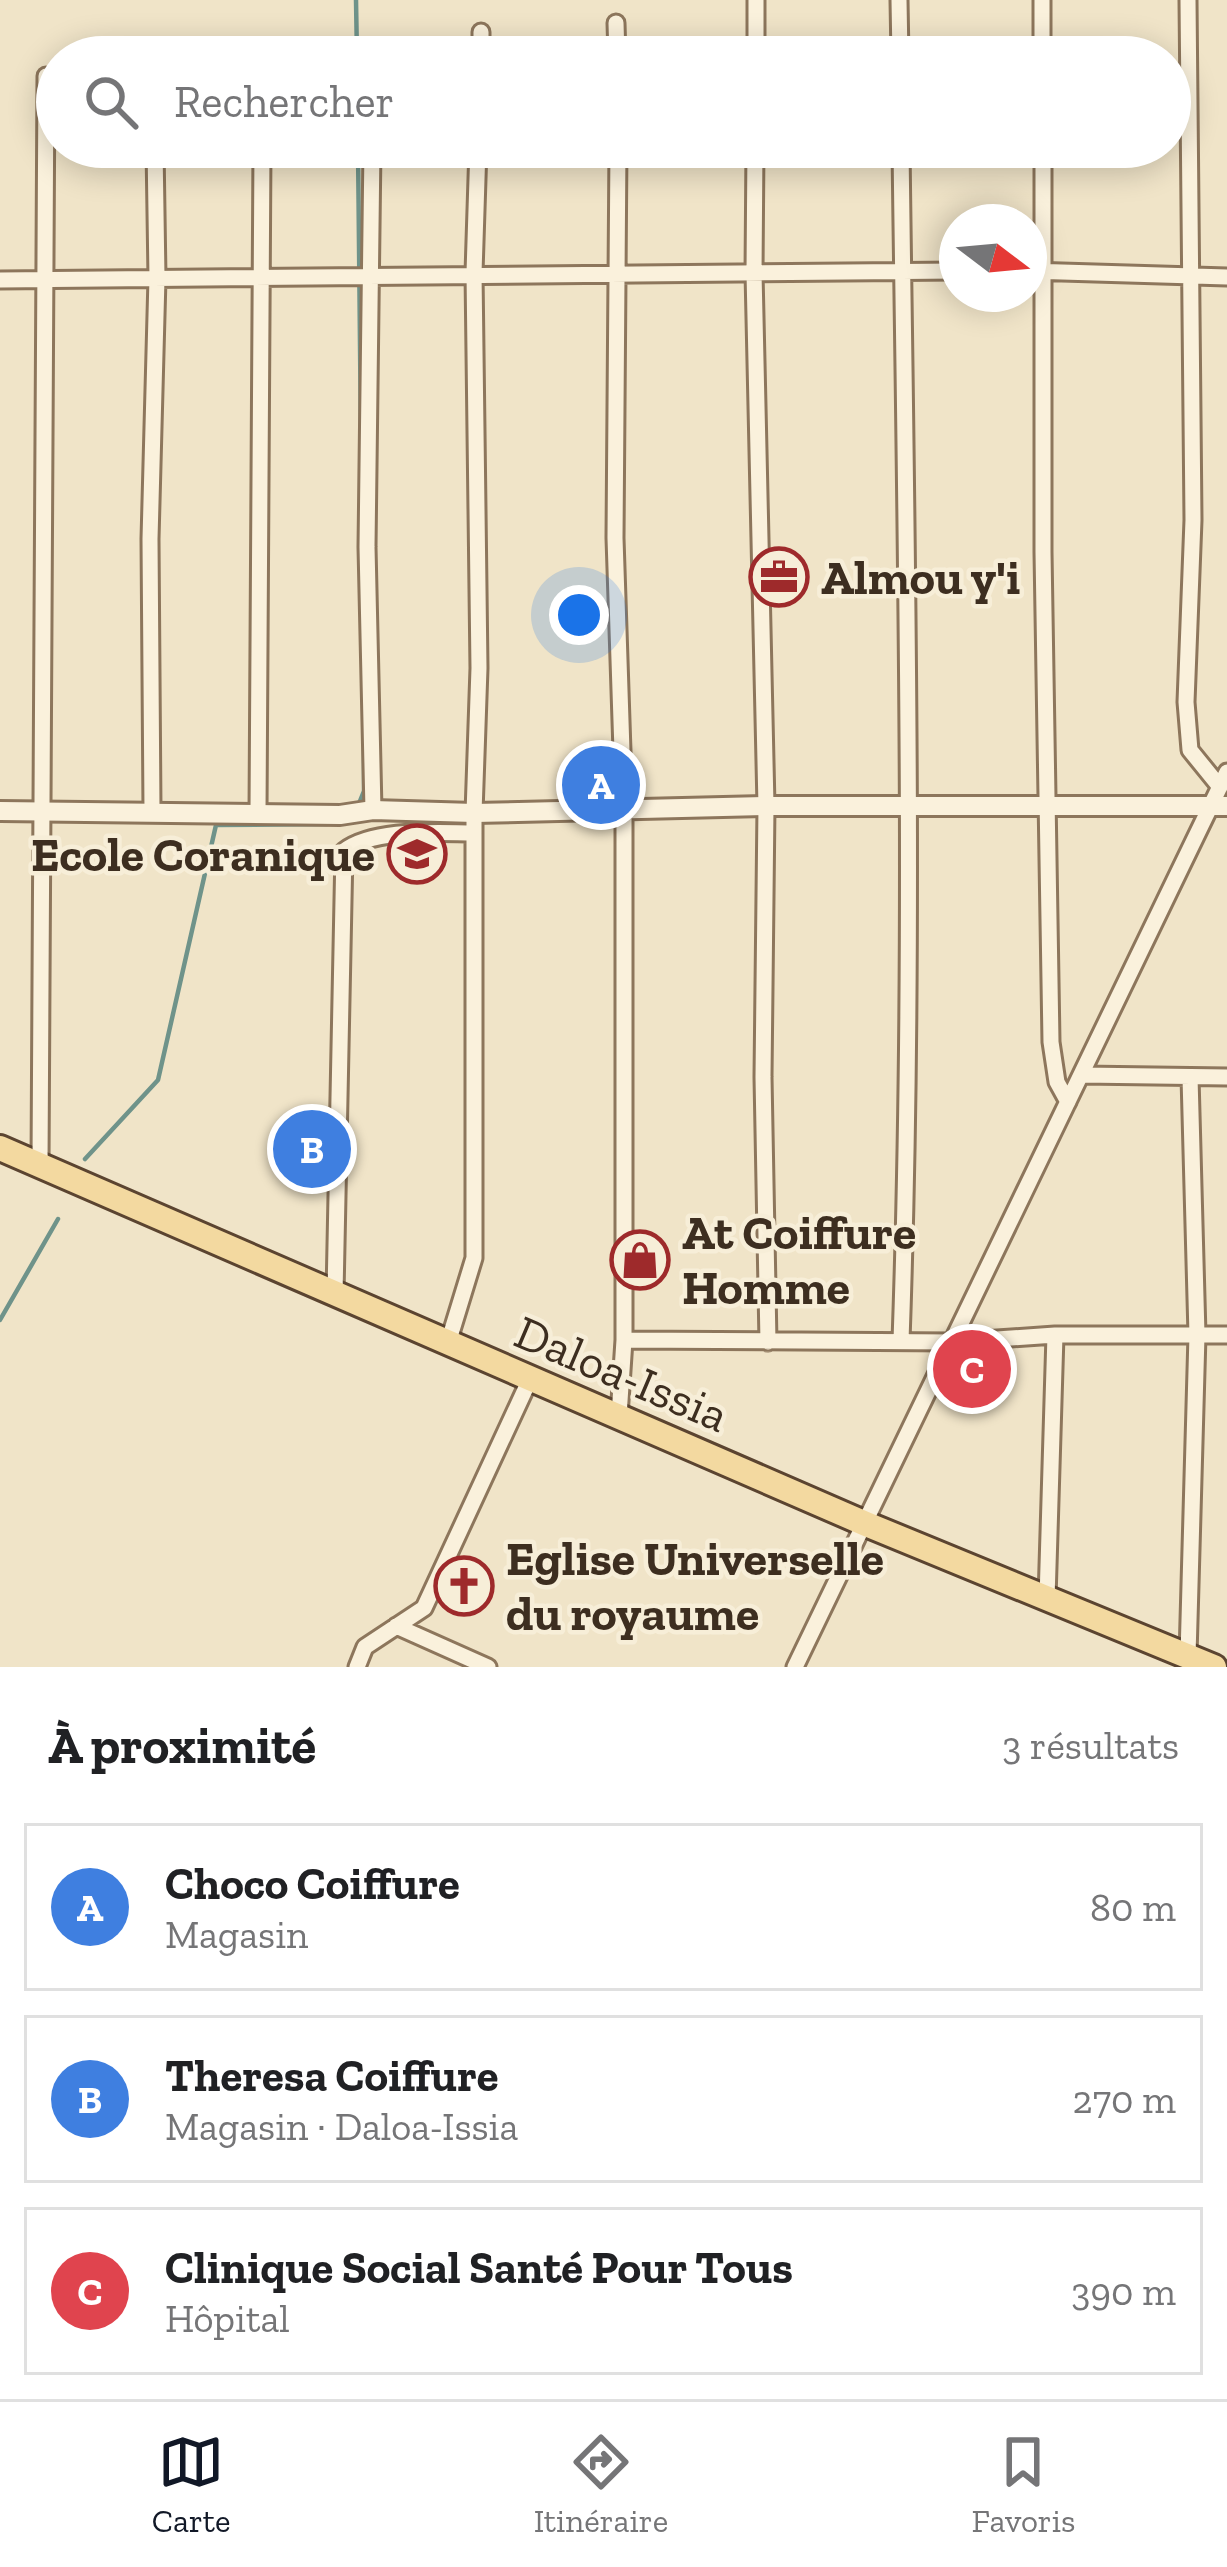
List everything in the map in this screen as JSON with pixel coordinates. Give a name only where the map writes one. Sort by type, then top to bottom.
[{"type":"main road","name":"Daloa-Issia","points":[[0,1148],[866,1524],[1214,1667]]},
{"type":"street","points":[[756,0],[756,36]]},
{"type":"street","points":[[899,0],[900,36]]},
{"type":"street","points":[[1042,0],[1042,36]]},
{"type":"street","points":[[1188,0],[1189,36]]},
{"type":"street","points":[[616,23],[616,36]]},
{"type":"street","points":[[795,1667],[955,1342],[1018,1200],[1219,806],[1223,779],[1199,765],[1190,749],[1186,702],[1193,520],[1191,166]]},
{"type":"street","points":[[40,1165],[46,168]]},
{"type":"street","points":[[152,810],[154,168]]},
{"type":"street","points":[[258,812],[262,168]]},
{"type":"street","points":[[369,811],[371,168]]},
{"type":"street","points":[[448,1343],[474,1258],[477,168]]},
{"type":"street","points":[[618,168],[615,538],[624,812],[624,1340],[619,1416]]},
{"type":"street","points":[[755,168],[766,806],[763,1077],[768,1342]]},
{"type":"street","points":[[901,168],[911,806],[910,1091],[901,1341]]},
{"type":"street","points":[[1040,204],[1042,168]]},
{"type":"street","points":[[0,280],[939,271]]},
{"type":"street","points":[[1047,271],[1227,277]]},
{"type":"street","points":[[1037,312],[1052,1064],[1069,1102]]},
{"type":"street","points":[[334,1294],[344,851],[353,844],[474,823],[624,812],[766,806],[1219,806]]},
{"type":"street","points":[[0,811],[369,811],[474,823]]},
{"type":"street","points":[[1082,1075],[1227,1077]]},
{"type":"street","points":[[1188,1656],[1197,1335],[1190,1077]]},
{"type":"street","points":[[624,1340],[955,1342],[1055,1334],[1227,1335]]},
{"type":"street","points":[[1048,1599],[1055,1334]]},
{"type":"street","points":[[357,1667],[365,1647],[424,1608],[530,1378]]},
{"type":"street","points":[[396,1626],[488,1667]]},
{"type":"waterway","points":[[356,0],[357,36]]},
{"type":"waterway","points":[[358,168],[361,441]]},
{"type":"waterway","points":[[358,806],[364,791],[364,735]]},
{"type":"waterway","points":[[85,1159],[158,1080],[216,825],[327,824]]},
{"type":"waterway","points":[[0,1320],[58,1219]]},
{"type":"place","name":"Almou y'i","points":[[779,577]]},
{"type":"place","name":"Choco Coiffure","points":[[601,785]]},
{"type":"place","name":"Ecole Coranique","points":[[417,854]]},
{"type":"place","name":"Theresa Coiffure","points":[[312,1149]]},
{"type":"place","name":"At Coiffure Homme","points":[[640,1260]]},
{"type":"place","name":"Clinique Social Santé Pour Tous","points":[[972,1369]]},
{"type":"place","name":"Eglise Universelle du royaume","points":[[464,1586]]}]
